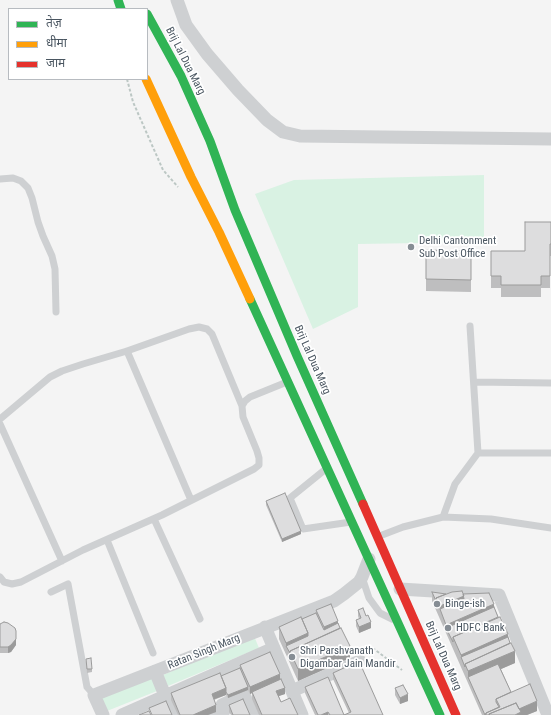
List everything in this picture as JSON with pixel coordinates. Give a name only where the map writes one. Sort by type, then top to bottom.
[{"type":"street","points":[[177,0],[186,25],[207,54],[238,90],[267,120],[283,132],[300,136],[551,139]]},
{"type":"street","name":"Brij Lal Dua Marg","points":[[148,16],[180,76],[210,141],[235,210],[297,356],[456,715]]},
{"type":"street","points":[[146,80],[191,177],[219,232],[440,715]]},
{"type":"street","points":[[362,577],[368,559]]},
{"type":"street","name":"Ratan Singh Marg","points":[[94,695],[334,600],[359,582],[362,577]]},
{"type":"street","points":[[400,589],[499,595],[548,715]]},
{"type":"street","points":[[265,627],[302,715]]},
{"type":"street","points":[[122,715],[274,648]]},
{"type":"street","points":[[292,691],[362,657]]},
{"type":"street","points":[[155,671],[173,715]]},
{"type":"street","points":[[94,695],[103,715]]},
{"type":"street","points":[[215,715],[224,711],[222,705],[244,695],[252,715]]},
{"type":"lane","points":[[0,179],[13,178],[28,188],[38,222],[52,256],[55,269],[56,312]]},
{"type":"lane","points":[[443,516],[455,484],[478,453],[470,326]]},
{"type":"lane","points":[[0,419],[50,377],[62,371],[199,327],[207,329],[212,334],[242,406],[243,416],[259,458],[259,465],[254,469],[154,519],[62,561],[22,582],[12,584],[4,582],[0,577]]},
{"type":"lane","points":[[127,351],[191,500]]},
{"type":"lane","points":[[242,406],[250,397],[288,382]]},
{"type":"lane","points":[[474,382],[551,383]]},
{"type":"lane","points":[[0,424],[62,561]]},
{"type":"lane","points":[[478,453],[551,452]]},
{"type":"lane","points":[[283,502],[327,468]]},
{"type":"lane","points":[[290,498],[301,529],[351,522]]},
{"type":"lane","points":[[377,538],[403,527],[443,516],[492,519],[551,528]]},
{"type":"lane","points":[[154,519],[200,619]]},
{"type":"lane","points":[[107,540],[153,653]]},
{"type":"lane","points":[[362,577],[369,598],[380,612],[397,622]]},
{"type":"lane","points":[[51,592],[68,584],[87,687],[94,695]]},
{"type":"path","points":[[127,80],[133,102],[163,170],[179,189]]},
{"type":"path","points":[[362,657],[374,649],[406,674]]},
{"type":"green space","points":[[484,175],[484,242],[358,244],[358,307],[313,329],[255,194],[294,180]]},
{"type":"green space","points":[[254,636],[259,648],[168,686],[163,675]]},
{"type":"green space","points":[[151,677],[157,691],[107,711],[101,697]]},
{"type":"building","points":[[525,222],[551,222],[550,276],[541,276],[541,285],[501,285],[501,276],[491,276],[491,251],[525,251]]},
{"type":"building","points":[[426,250],[471,251],[471,280],[426,279]]},
{"type":"building","points":[[285,493],[301,531],[282,539],[266,501]]},
{"type":"building","points":[[462,591],[464,596],[440,606],[436,598],[452,592]]},
{"type":"building","points":[[432,592],[446,594],[436,598],[436,601]]},
{"type":"building","points":[[489,593],[494,604],[446,625],[440,609],[464,599],[463,594]]},
{"type":"building","points":[[331,604],[338,621],[324,627],[316,610]]},
{"type":"building","points":[[494,607],[498,617],[453,637],[453,642],[446,628]]},
{"type":"building","points":[[363,608],[366,616],[368,615],[371,622],[359,627],[356,620],[361,618],[358,610]]},
{"type":"building","points":[[316,613],[324,630],[338,623],[340,628],[290,651],[290,653],[286,646],[308,636],[302,619]]},
{"type":"building","points":[[301,617],[308,633],[286,643],[279,627]]},
{"type":"building","points":[[500,617],[508,634],[461,655],[453,637]]},
{"type":"building","points":[[4,622],[15,628],[16,639],[8,647],[0,647],[0,624]]},
{"type":"building","points":[[341,628],[350,646],[298,669],[290,651]]},
{"type":"building","points":[[508,637],[510,643],[465,664],[465,667],[461,657]]},
{"type":"building","points":[[511,643],[515,651],[468,671],[465,664]]},
{"type":"building","points":[[270,652],[280,674],[250,687],[240,665]]},
{"type":"building","points":[[91,658],[92,669],[87,669],[86,659]]},
{"type":"building","points":[[359,661],[383,715],[344,715],[351,712],[333,673]]},
{"type":"building","points":[[498,664],[511,692],[496,699],[499,707],[486,713],[485,715],[468,677]]},
{"type":"building","points":[[240,668],[248,687],[228,695],[221,676]]},
{"type":"building","points":[[220,673],[226,688],[212,694],[216,705],[193,715],[180,715],[171,693]]},
{"type":"building","points":[[328,677],[344,715],[330,715],[328,712],[318,715],[305,687]]},
{"type":"building","points":[[281,679],[285,688],[276,691],[281,702],[290,698],[298,715],[262,715],[252,692]]},
{"type":"building","points":[[530,684],[537,701],[519,709],[516,703],[486,715],[486,713],[500,707],[496,699]]},
{"type":"building","points":[[403,685],[408,694],[400,698],[395,688]]},
{"type":"building","points":[[243,699],[250,715],[233,715],[229,705]]},
{"type":"building","points":[[166,701],[172,715],[152,715],[149,708]]},
{"type":"building","points":[[516,703],[521,712],[515,715],[489,714]]},
{"type":"building","points":[[149,711],[151,715],[139,715]]},
{"type":"traffic: fast","points":[[118,0],[121,8]]},
{"type":"traffic: fast","points":[[148,16],[181,76],[210,141],[235,210],[297,356],[363,504]]},
{"type":"traffic: fast","points":[[250,299],[440,715]]},
{"type":"traffic: slow","points":[[146,80],[250,299]]},
{"type":"traffic: jam","points":[[363,504],[456,715]]},
{"type":"place","name":"Delhi Cantonment Sub Post Office","points":[[411,247]]},
{"type":"place","name":"Binge-ish","points":[[437,604]]},
{"type":"place","name":"HDFC Bank","points":[[448,628]]},
{"type":"place","name":"Shri Parshvanath Digambar Jain Mandir","points":[[292,657]]}]
